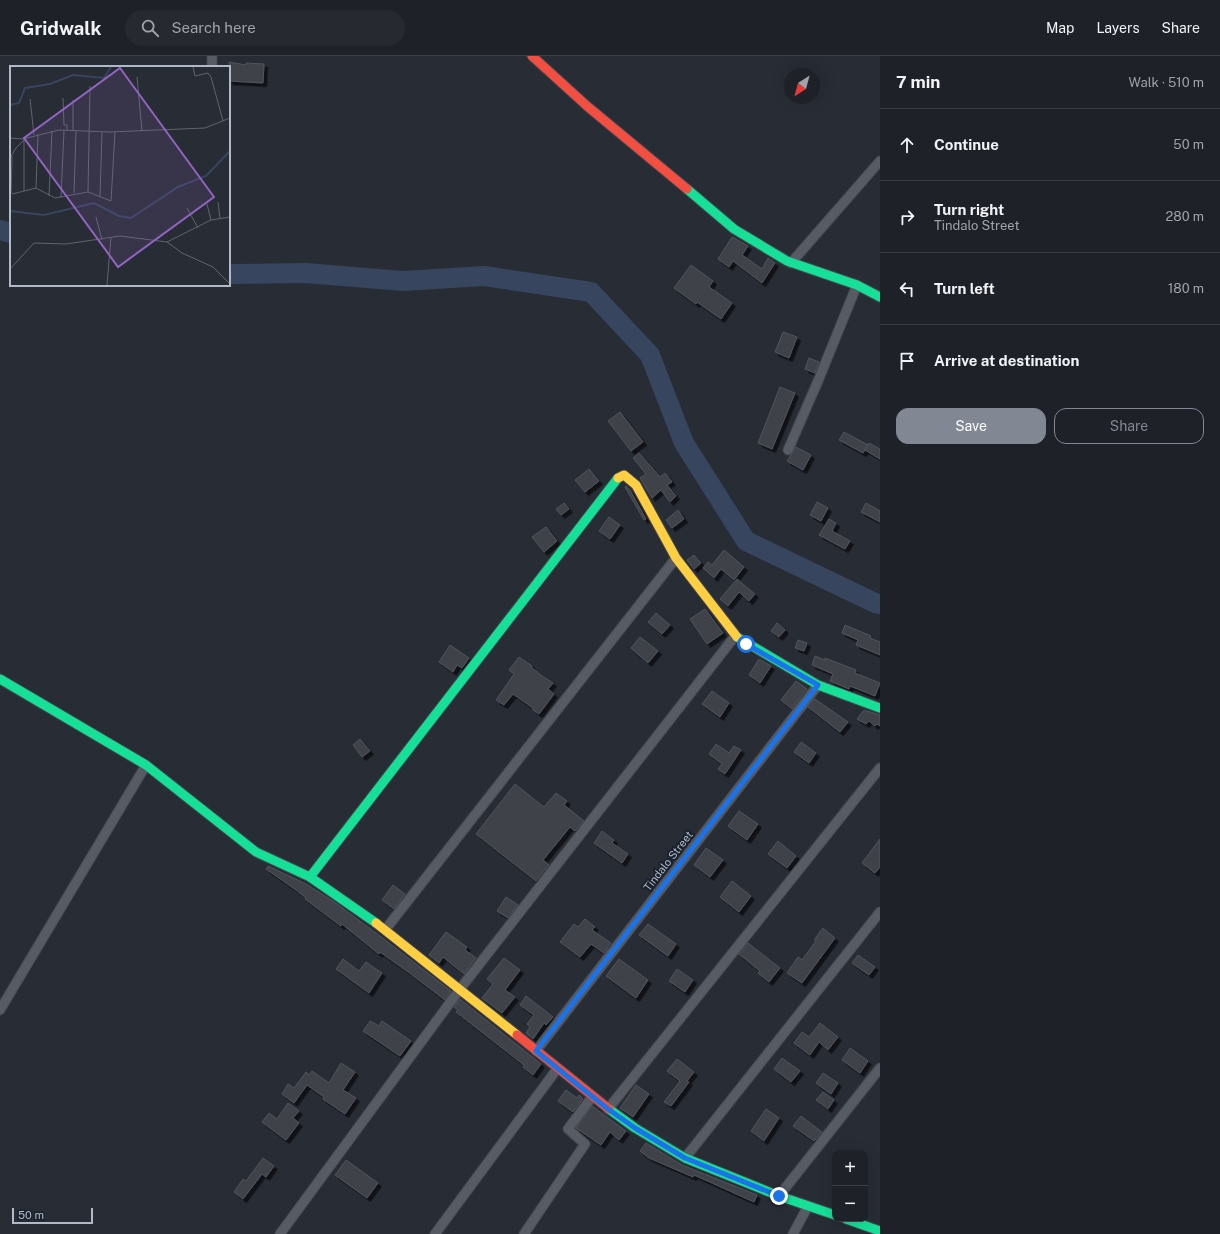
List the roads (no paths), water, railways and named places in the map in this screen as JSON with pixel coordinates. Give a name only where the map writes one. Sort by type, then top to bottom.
[{"type":"street","points":[[532,56],[587,106],[663,168],[734,229],[791,263],[857,285],[880,297]]},
{"type":"street","points":[[791,263],[880,161]]},
{"type":"street","points":[[788,450],[857,285]]},
{"type":"street","points":[[310,876],[618,478],[624,476],[636,485],[676,558],[735,636],[818,685],[880,708]]},
{"type":"street","points":[[385,930],[676,558]]},
{"type":"street","points":[[280,1234],[460,989],[735,636]]},
{"type":"street","points":[[0,679],[146,765],[256,852],[310,876],[385,930],[460,989],[557,1069],[635,1128],[685,1158],[779,1196],[832,1214]]},
{"type":"street","name":"Tindalo Street","points":[[536,1051],[818,685]]},
{"type":"street","points":[[0,1010],[146,765]]},
{"type":"street","points":[[608,1109],[880,768]]},
{"type":"street","points":[[685,1158],[880,912]]},
{"type":"street","points":[[779,1196],[880,1068]]},
{"type":"street","points":[[435,1234],[557,1069]]},
{"type":"street","points":[[524,1234],[585,1144],[568,1130],[592,1096]]},
{"type":"street","points":[[793,1234],[808,1206]]},
{"type":"street","points":[[854,1222],[880,1231]]},
{"type":"waterway","points":[[0,230],[10,233]]},
{"type":"waterway","points":[[230,274],[306,273],[403,281],[484,276],[591,292],[650,355],[684,443],[746,541],[875,603],[880,604]]}]
